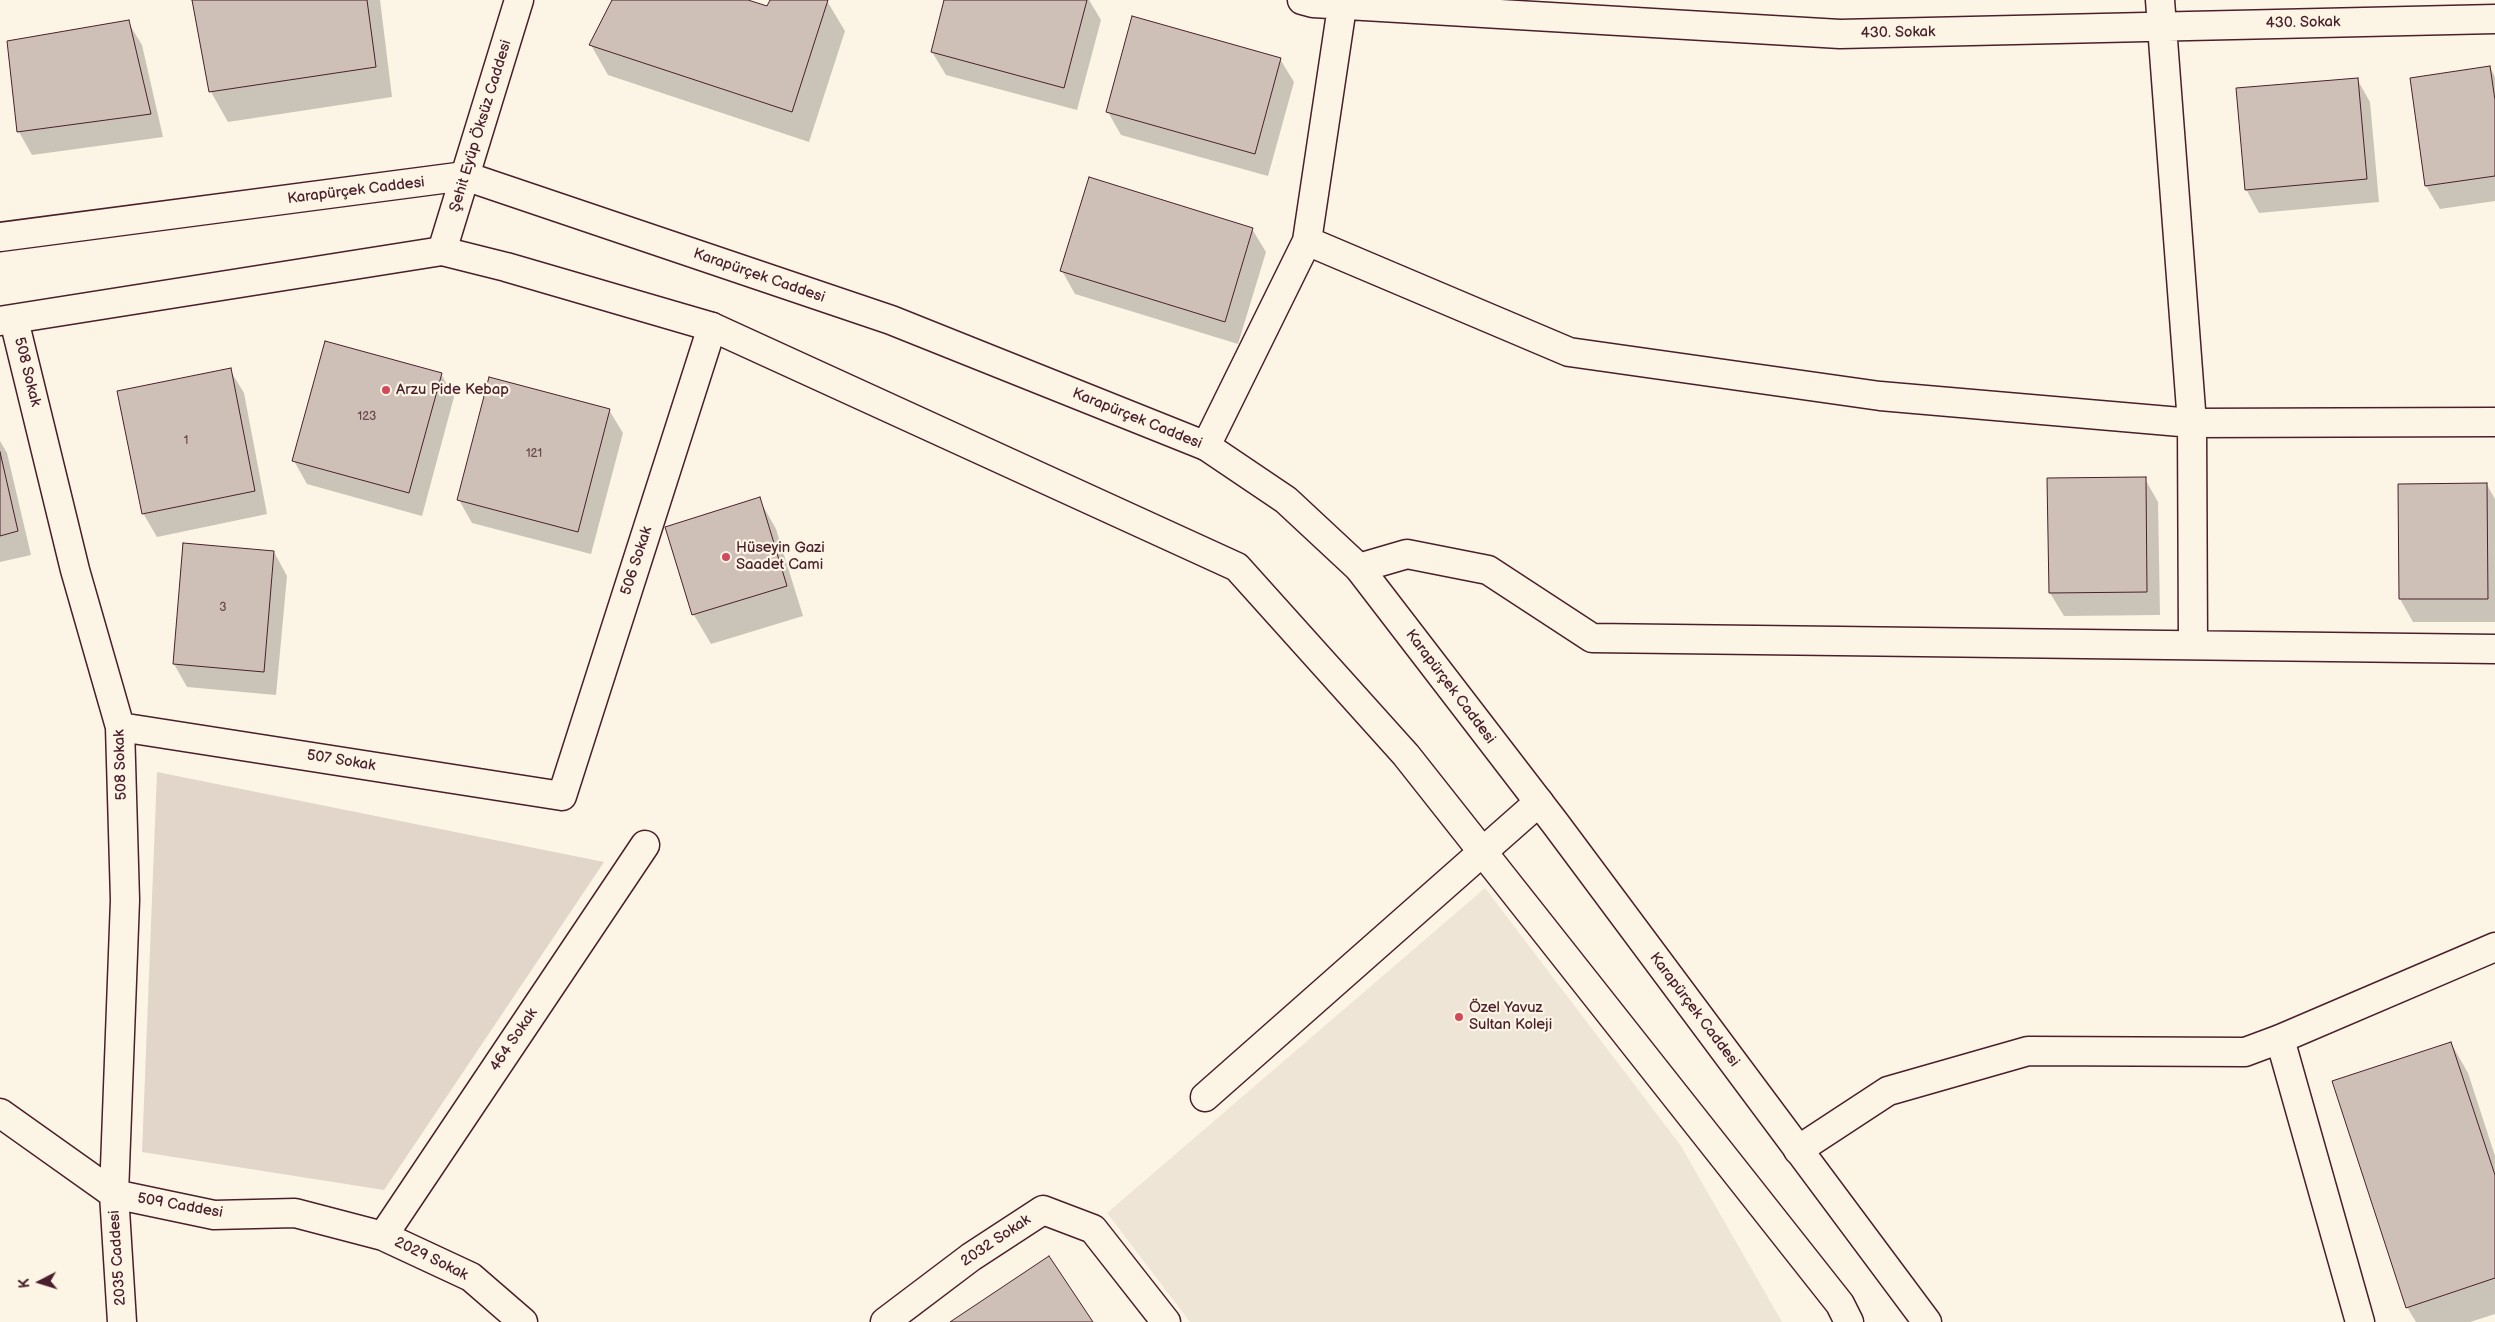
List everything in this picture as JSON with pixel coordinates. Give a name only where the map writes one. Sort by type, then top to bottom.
[{"type":"street","name":"Şehit Eyüp Öksüz Caddesi","points":[[442,251],[519,0]]},
{"type":"street","name":"430. Sokak","points":[[1302,0],[1313,3],[1342,2],[1840,34],[2161,13],[2495,19]]},
{"type":"street","points":[[1206,446],[1307,241],[1342,2]]},
{"type":"street","points":[[2161,13],[2192,423],[2193,645]]},
{"type":"street","name":"Karapürçek Caddesi","points":[[0,237],[465,176],[891,320],[1206,446],[1286,500],[1359,568],[1539,802],[1927,1322]]},
{"type":"street","points":[[1307,241],[1569,352],[1880,396],[2192,423],[2495,422]]},
{"type":"street","points":[[7,321],[442,251],[506,267],[712,327],[1237,567],[1406,755],[1834,1296],[1849,1322]]},
{"type":"street","name":"508 Sokak","points":[[7,321],[120,727],[125,900],[114,1194]]},
{"type":"street","name":"506 Sokak","points":[[562,796],[712,327]]},
{"type":"street","points":[[1359,568],[1407,554],[1488,570],[1592,638],[2495,649]]},
{"type":"street","name":"507 Sokak","points":[[120,727],[562,796]]},
{"type":"street","points":[[1205,1097],[1484,853],[1539,802]]},
{"type":"street","name":"464 Sokak","points":[[383,1236],[645,845]]},
{"type":"street","points":[[1798,1150],[1888,1092],[2028,1050],[2245,1052],[2280,1039],[2495,947]]},
{"type":"street","points":[[2280,1039],[2360,1322]]},
{"type":"street","name":"509 Caddesi","points":[[0,1113],[114,1194],[214,1215],[295,1213],[383,1236]]},
{"type":"street","name":"2035 Caddesi","points":[[114,1194],[122,1322]]},
{"type":"street","name":"2032 Sokak","points":[[885,1322],[971,1257],[1043,1210],[1093,1229],[1166,1322]]},
{"type":"street","name":"2029 Sokak","points":[[383,1236],[471,1277],[523,1322]]},
{"type":"shaded area","points":[[157,772],[604,862],[384,1190],[142,1152]]},
{"type":"shaded area","name":"Özel Yavuz Sultan Koleji","points":[[1485,888],[1681,1146],[1782,1322],[1190,1322],[1107,1213]]},
{"type":"building","points":[[192,0],[367,0],[376,67],[209,92]]},
{"type":"building","points":[[612,0],[748,0],[767,6],[770,0],[828,0],[792,112],[589,45]]},
{"type":"building","points":[[944,0],[1087,0],[1064,88],[931,52]]},
{"type":"building","points":[[1132,16],[1281,58],[1255,154],[1106,112]]},
{"type":"building","points":[[129,20],[151,114],[17,132],[7,41]]},
{"type":"building","points":[[2490,66],[2495,100],[2495,176],[2425,186],[2410,78]]},
{"type":"building","points":[[2358,78],[2367,179],[2245,190],[2236,88]]},
{"type":"building","points":[[1089,177],[1253,228],[1225,322],[1060,271]]},
{"type":"building","points":[[325,341],[442,373],[409,493],[292,461]]},
{"type":"building","points":[[231,368],[255,491],[142,514],[117,391]]},
{"type":"building","points":[[489,377],[610,409],[578,532],[457,500]]},
{"type":"building","points":[[0,452],[18,531],[0,536]]},
{"type":"building","points":[[2146,477],[2147,592],[2049,593],[2047,478]]},
{"type":"building","points":[[2487,483],[2488,599],[2399,599],[2398,484]]},
{"type":"building","name":"Hüseyin Gazi Saadet Cami","points":[[760,497],[787,586],[692,615],[665,527]]},
{"type":"building","points":[[183,543],[274,551],[264,672],[173,664]]},
{"type":"building","points":[[2451,1042],[2495,1175],[2495,1278],[2406,1308],[2332,1081]]},
{"type":"building","points":[[1049,1256],[1093,1322],[950,1322]]},
{"type":"place","name":"Arzu Pide Kebap","points":[[386,390]]},
{"type":"place","name":"Hüseyin Gazi Saadet Cami","points":[[726,557]]},
{"type":"place","name":"Özel Yavuz Sultan Koleji","points":[[1459,1017]]}]
